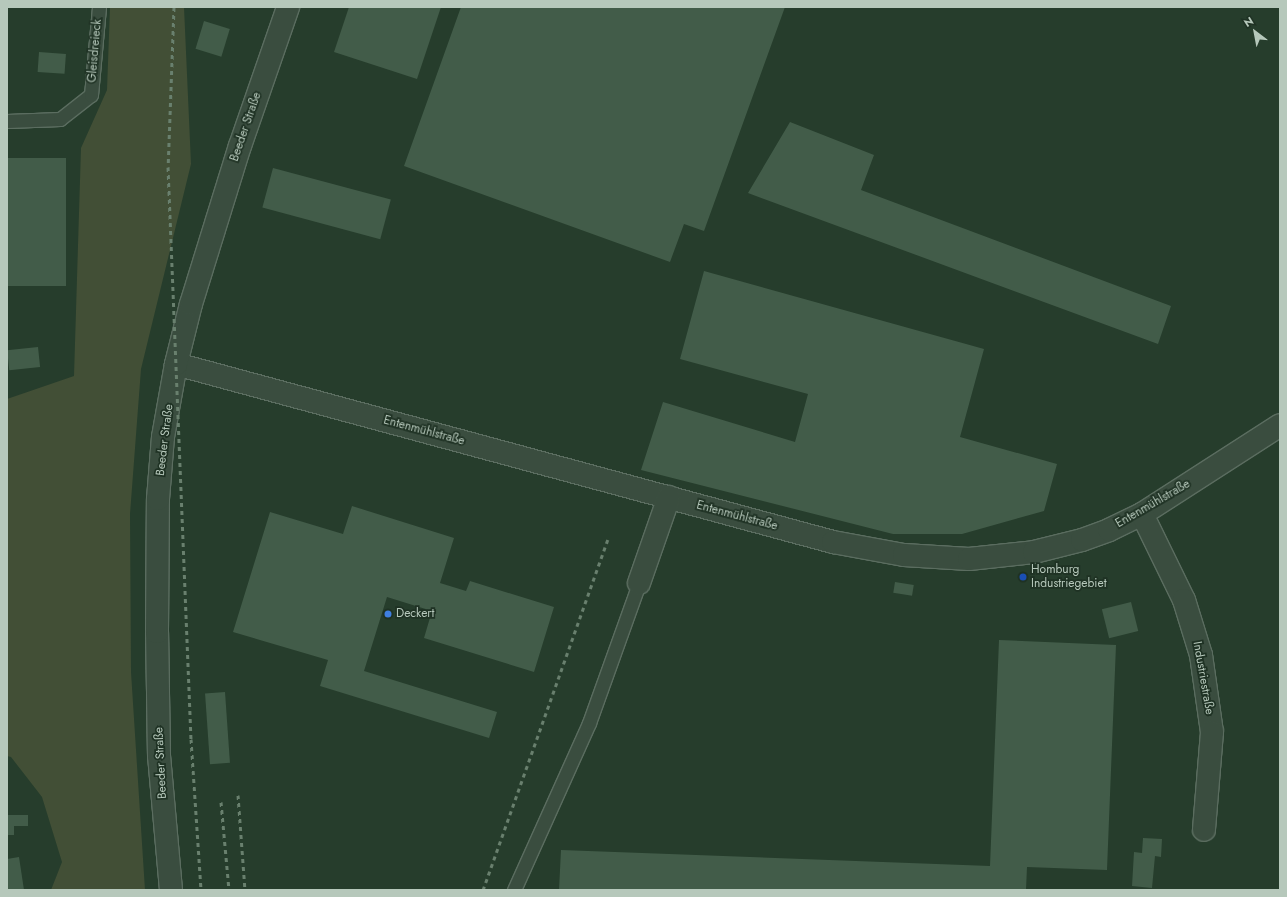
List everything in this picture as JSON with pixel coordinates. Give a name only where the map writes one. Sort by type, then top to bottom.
[{"type":"street","name":"Beeder Straße","points":[[171,890],[159,756],[157,624],[158,499],[163,437],[176,364],[191,304],[240,146],[288,7]]},
{"type":"street","name":"Entenmühlstraße","points":[[176,364],[833,542],[904,555],[969,559],[1034,552],[1075,542],[1110,530],[1142,514],[1280,425]]},
{"type":"street","points":[[639,583],[669,497]]},
{"type":"street","name":"Industriestraße","points":[[1142,514],[1184,600],[1201,656],[1212,732],[1204,830]]},
{"type":"lane","name":"Gleisdreieck","points":[[7,120],[60,119],[91,95],[99,7]]},
{"type":"lane","points":[[514,890],[589,723],[639,583]]},
{"type":"green space","points":[[110,7],[184,7],[191,164],[141,369],[130,514],[131,672],[145,890],[51,890],[62,862],[42,797],[11,757],[7,756],[7,399],[74,376],[81,148],[107,90]]},
{"type":"building","points":[[349,7],[441,7],[417,79],[334,52]]},
{"type":"building","points":[[461,7],[785,7],[704,231],[684,224],[670,262],[404,166]]},
{"type":"building","points":[[204,21],[230,29],[221,57],[196,49]]},
{"type":"building","points":[[39,52],[66,54],[65,74],[38,72]]},
{"type":"building","points":[[790,122],[874,155],[861,190],[1171,306],[1158,344],[748,193]]},
{"type":"building","points":[[7,158],[66,158],[66,286],[7,286]]},
{"type":"building","points":[[273,168],[391,200],[380,239],[262,208]]},
{"type":"building","points":[[704,271],[984,349],[960,437],[1057,464],[1044,511],[962,534],[893,534],[641,470],[663,402],[795,442],[808,394],[680,359]]},
{"type":"building","points":[[38,347],[40,367],[9,370],[7,350]]},
{"type":"building","points":[[352,506],[454,538],[440,583],[466,591],[470,581],[554,607],[534,672],[424,638],[432,611],[387,597],[364,671],[497,712],[489,738],[320,686],[328,660],[233,632],[270,512],[343,534]]},
{"type":"building","points":[[895,582],[914,585],[912,596],[893,593]]},
{"type":"building","points":[[1131,602],[1138,631],[1109,638],[1102,609]]},
{"type":"building","points":[[999,640],[1116,645],[1107,870],[1027,867],[1026,890],[559,890],[561,850],[990,866]]},
{"type":"building","points":[[225,692],[230,763],[210,764],[205,693]]},
{"type":"building","points":[[7,815],[28,815],[28,826],[14,826],[14,835],[7,835]]},
{"type":"building","points":[[1143,838],[1162,839],[1161,857],[1155,856],[1152,888],[1132,886],[1134,852],[1142,853]]},
{"type":"building","points":[[19,857],[24,890],[7,890],[7,859]]},
{"type":"railway","points":[[174,7],[168,167],[191,739],[201,890]]},
{"type":"railway","points":[[483,890],[608,539]]},
{"type":"railway","points":[[238,795],[245,890]]},
{"type":"railway","points":[[221,802],[229,890]]},
{"type":"place","name":"Homburg Industriegebiet","points":[[1023,577]]},
{"type":"place","name":"Deckert","points":[[388,614]]}]
